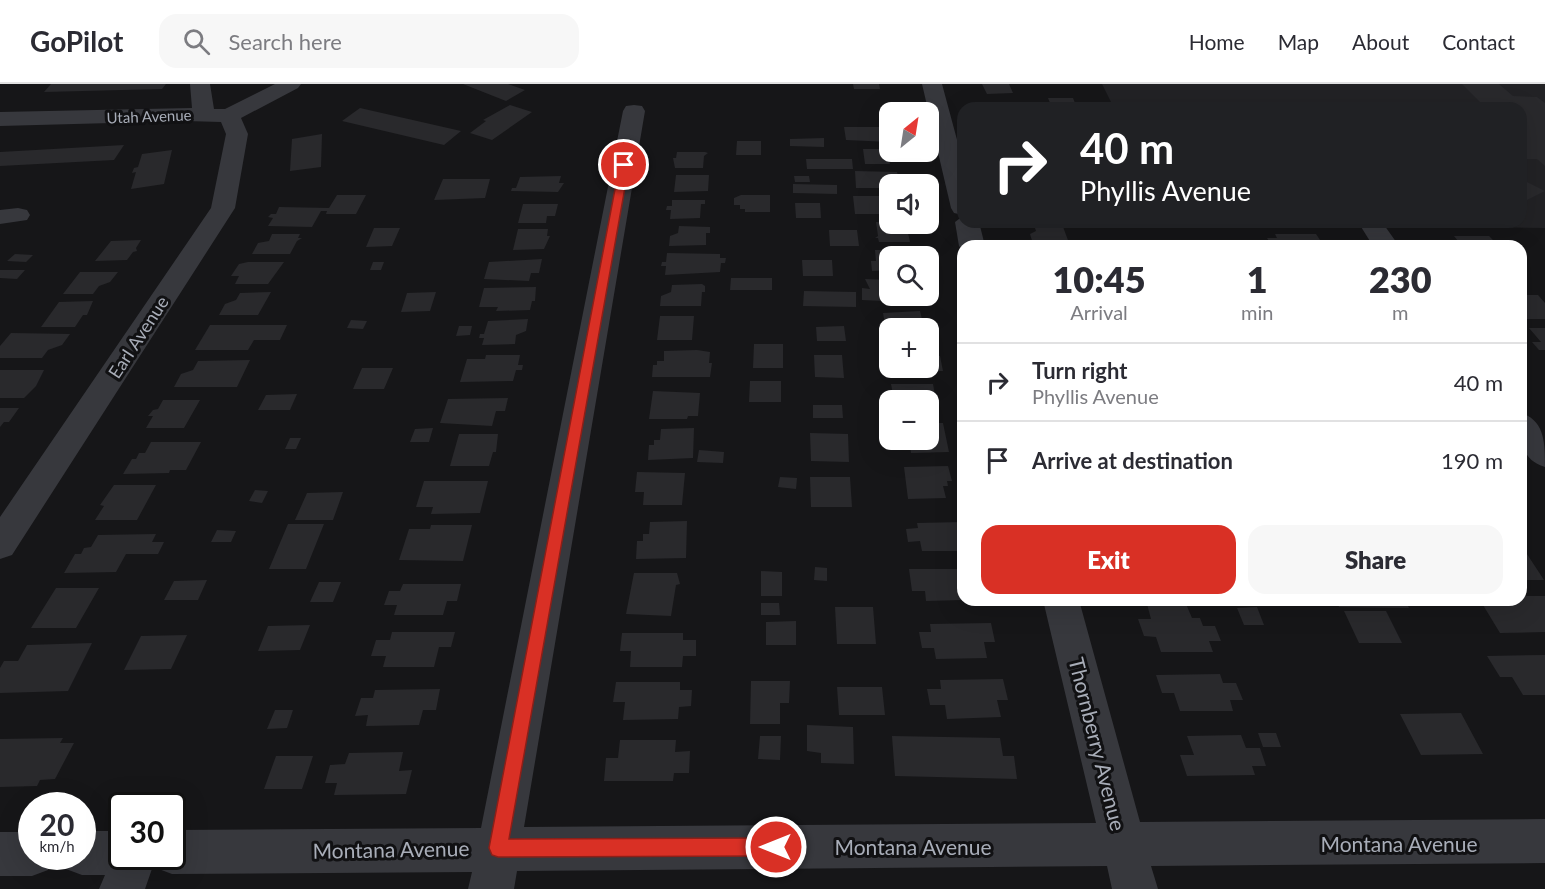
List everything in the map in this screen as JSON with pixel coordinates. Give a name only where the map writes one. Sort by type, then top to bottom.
[{"type":"street","name":"Earl Avenue","points":[[0,545],[223,208],[237,134],[216,116],[200,84]]},
{"type":"street","name":"Utah Avenue","points":[[0,119],[216,116],[291,84]]},
{"type":"street","points":[[932,84],[957,184]]},
{"type":"street","points":[[494,869],[634,111]]},
{"type":"street","points":[[1527,432],[1545,455]]},
{"type":"street","name":"Thornberry Avenue","points":[[1063,606],[1135,889]]},
{"type":"street","name":"Montana Avenue","points":[[186,853],[494,869],[1124,845],[1545,841]]},
{"type":"street","points":[[0,854],[18,854]]},
{"type":"street","points":[[122,889],[129,870]]},
{"type":"shaded area","points":[[1102,84],[1545,84],[1545,228],[1527,228],[1527,102],[1111,102]]},
{"type":"building","points":[[51,84],[166,84],[162,89],[44,92]]},
{"type":"building","points":[[463,84],[508,84],[525,90],[506,101]]},
{"type":"building","points":[[853,84],[879,84],[880,89],[854,89]]},
{"type":"building","points":[[982,84],[1009,84],[1013,93],[987,94]]},
{"type":"building","points":[[1462,84],[1499,84],[1513,96],[1537,97],[1545,103],[1545,166],[1537,159],[1527,159],[1527,102],[1480,102]]},
{"type":"building","points":[[1048,98],[1073,98],[1075,102],[1050,102]]},
{"type":"building","points":[[510,105],[532,112],[492,140],[470,133],[486,121],[483,120]]},
{"type":"building","points":[[360,108],[461,131],[444,145],[342,121]]},
{"type":"building","points":[[844,127],[879,127],[879,142],[846,140]]},
{"type":"building","points":[[322,134],[321,167],[290,171],[292,139]]},
{"type":"building","points":[[824,138],[824,147],[790,146],[790,139]]},
{"type":"building","points":[[737,141],[761,141],[761,155],[736,155]]},
{"type":"building","points":[[124,145],[114,160],[0,166],[0,152]]},
{"type":"building","points":[[863,149],[879,149],[879,162],[890,162],[890,164],[865,164]]},
{"type":"building","points":[[172,150],[164,184],[131,189],[136,172],[132,173],[134,168],[138,167],[142,154]]},
{"type":"building","points":[[677,152],[708,153],[704,156],[703,168],[675,168],[673,158],[676,158]]},
{"type":"building","points":[[806,159],[852,159],[853,169],[807,169]]},
{"type":"building","points":[[855,171],[897,172],[898,174],[879,174],[879,188],[856,188]]},
{"type":"building","points":[[676,175],[709,175],[708,191],[674,192]]},
{"type":"building","points":[[561,176],[559,183],[564,183],[558,192],[511,191],[512,188],[516,188],[520,177]]},
{"type":"building","points":[[794,176],[809,176],[810,182],[795,182]]},
{"type":"building","points":[[443,179],[490,179],[485,198],[434,200]]},
{"type":"building","points":[[1527,182],[1545,191],[1527,200]]},
{"type":"building","points":[[793,184],[837,185],[837,194],[793,193]]},
{"type":"building","points":[[337,195],[366,195],[356,214],[326,214],[327,211],[321,211],[312,227],[268,226],[273,218],[268,217],[276,214],[279,207],[329,208]]},
{"type":"building","points":[[741,195],[770,195],[770,212],[745,212],[745,209],[740,209],[740,205],[734,205],[734,198]]},
{"type":"building","points":[[853,196],[879,196],[879,214],[855,214]]},
{"type":"building","points":[[672,200],[705,200],[705,204],[701,204],[700,218],[670,219],[671,210],[666,210],[667,206],[672,206]]},
{"type":"building","points":[[795,203],[820,203],[821,218],[796,218]]},
{"type":"building","points":[[523,204],[558,204],[555,216],[547,216],[546,223],[518,223]]},
{"type":"building","points":[[876,222],[879,222],[879,234],[908,234],[910,242],[879,242],[878,238],[875,238],[878,236]]},
{"type":"building","points":[[679,226],[710,227],[710,233],[706,233],[706,245],[669,246],[670,236],[678,233]]},
{"type":"building","points":[[374,228],[400,228],[392,246],[366,247]]},
{"type":"building","points":[[1035,228],[1063,228],[1068,240],[1032,240],[1030,234],[1036,231]]},
{"type":"building","points":[[518,229],[548,229],[547,236],[550,236],[544,249],[513,250]]},
{"type":"building","points":[[829,230],[857,230],[859,246],[830,246]]},
{"type":"building","points":[[272,234],[300,234],[298,238],[302,238],[297,241],[290,254],[252,254],[258,243],[269,241]]},
{"type":"building","points":[[1275,234],[1316,234],[1320,240],[1268,240],[1267,238],[1277,238]]},
{"type":"building","points":[[1454,236],[1489,236],[1493,240],[1457,240]]},
{"type":"building","points":[[141,240],[136,248],[137,251],[133,252],[127,260],[95,261],[111,241]]},
{"type":"building","points":[[875,250],[879,250],[879,271],[872,271],[871,261],[876,261]]},
{"type":"building","points":[[667,253],[720,254],[720,258],[726,258],[725,263],[721,263],[720,272],[665,275],[666,266],[661,266],[662,262],[666,262]]},
{"type":"building","points":[[15,254],[33,255],[26,262],[7,261]]},
{"type":"building","points":[[542,259],[539,273],[531,273],[529,281],[484,279],[489,262]]},
{"type":"building","points":[[802,260],[832,260],[833,276],[803,276]]},
{"type":"building","points":[[284,262],[268,284],[235,284],[239,276],[231,276],[239,264]]},
{"type":"building","points":[[373,262],[384,262],[381,270],[370,270]]},
{"type":"building","points":[[0,270],[25,270],[17,279],[0,278]]},
{"type":"building","points":[[80,272],[118,272],[110,282],[99,286],[93,294],[63,294]]},
{"type":"building","points":[[731,278],[772,278],[772,290],[730,290]]},
{"type":"building","points":[[865,279],[879,280],[879,301],[862,300],[862,288],[870,289]]},
{"type":"building","points":[[702,284],[705,286],[705,292],[702,292],[701,306],[660,306],[661,296],[671,292],[672,285]]},
{"type":"building","points":[[536,287],[535,301],[532,301],[530,310],[496,311],[498,307],[479,307],[484,288]]},
{"type":"building","points":[[804,291],[856,292],[856,307],[803,306]]},
{"type":"building","points":[[271,292],[258,315],[219,315],[225,304],[236,300],[240,293]]},
{"type":"building","points":[[436,292],[430,311],[401,312],[407,293]]},
{"type":"building","points":[[1527,295],[1538,295],[1545,303],[1545,319],[1527,319]]},
{"type":"building","points":[[93,301],[87,315],[83,315],[75,327],[41,327],[59,302]]},
{"type":"building","points":[[920,311],[922,318],[884,318],[883,313]]},
{"type":"building","points":[[660,316],[694,316],[692,340],[657,340]]},
{"type":"building","points":[[528,319],[526,331],[516,335],[515,344],[482,345],[484,338],[479,338],[480,334],[484,334],[488,321]]},
{"type":"building","points":[[351,320],[367,321],[363,329],[347,328]]},
{"type":"building","points":[[210,325],[287,325],[280,340],[254,340],[248,350],[195,350]]},
{"type":"building","points":[[459,326],[472,326],[470,335],[456,336]]},
{"type":"building","points":[[844,326],[846,341],[817,341],[816,327]]},
{"type":"building","points":[[1529,328],[1545,328],[1545,350],[1539,350],[1532,342],[1541,342]]},
{"type":"building","points":[[11,333],[70,334],[62,345],[48,350],[42,358],[0,358],[0,346]]},
{"type":"building","points":[[754,344],[783,344],[783,368],[753,368]]},
{"type":"building","points":[[664,351],[710,352],[709,363],[712,363],[710,377],[652,377],[653,365],[657,365],[657,361],[664,361]]},
{"type":"building","points":[[486,355],[520,355],[518,365],[523,365],[522,370],[516,370],[513,381],[460,382],[467,359],[485,359]]},
{"type":"building","points":[[814,355],[842,355],[844,378],[815,377]]},
{"type":"building","points":[[939,356],[940,356],[943,371],[939,371]]},
{"type":"building","points":[[250,360],[237,387],[174,387],[181,374],[193,370],[198,361]]},
{"type":"building","points":[[362,368],[393,368],[384,389],[353,389]]},
{"type":"building","points":[[0,370],[44,370],[36,386],[24,398],[0,398]]},
{"type":"building","points":[[750,381],[781,381],[781,402],[749,402]]},
{"type":"building","points":[[891,384],[933,384],[934,390],[892,390]]},
{"type":"building","points":[[653,391],[700,393],[698,416],[688,416],[687,419],[649,419]]},
{"type":"building","points":[[297,394],[290,410],[258,410],[266,395]]},
{"type":"building","points":[[508,398],[505,411],[496,411],[492,426],[440,423],[448,399]]},
{"type":"building","points":[[163,400],[200,400],[184,428],[146,428],[153,416],[148,416],[153,410],[158,409]]},
{"type":"building","points":[[813,405],[842,405],[843,418],[813,418]]},
{"type":"building","points":[[0,408],[19,408],[9,422],[4,422],[0,427]]},
{"type":"building","points":[[939,423],[943,423],[949,452],[911,453],[911,450],[939,450]]},
{"type":"building","points":[[433,428],[429,442],[410,442],[415,429]]},
{"type":"building","points":[[694,428],[693,458],[648,460],[649,445],[654,445],[654,440],[660,440],[661,429]]},
{"type":"building","points":[[810,433],[848,434],[849,462],[811,461]]},
{"type":"building","points":[[459,434],[498,434],[496,452],[493,452],[489,466],[450,466]]},
{"type":"building","points":[[290,438],[301,438],[296,449],[285,449]]},
{"type":"building","points":[[151,442],[201,442],[186,470],[170,470],[169,473],[123,474],[132,459],[136,459],[139,453],[145,453]]},
{"type":"building","points":[[699,450],[724,452],[723,463],[697,462]]},
{"type":"building","points":[[948,466],[952,481],[947,481],[948,486],[943,486],[946,498],[908,499],[904,467]]},
{"type":"building","points":[[637,472],[685,473],[682,505],[643,505],[644,492],[635,492]]},
{"type":"building","points":[[780,477],[797,478],[796,489],[778,487]]},
{"type":"building","points":[[810,477],[850,477],[852,507],[811,507]]},
{"type":"building","points":[[424,481],[488,481],[480,513],[431,514],[433,507],[416,507]]},
{"type":"building","points":[[114,485],[156,485],[137,520],[95,520],[104,506],[100,505]]},
{"type":"building","points":[[255,490],[268,491],[262,503],[249,501]]},
{"type":"building","points":[[343,492],[333,520],[295,520],[307,493]]},
{"type":"building","points":[[687,521],[686,558],[636,559],[637,541],[643,541],[643,534],[649,534],[650,522]]},
{"type":"building","points":[[957,522],[957,551],[922,551],[920,541],[908,542],[906,529],[918,528],[917,523]]},
{"type":"building","points":[[288,524],[324,524],[306,569],[269,569]]},
{"type":"building","points":[[431,525],[472,525],[463,561],[399,560],[409,529],[430,529]]},
{"type":"building","points":[[217,530],[236,531],[231,542],[211,542]]},
{"type":"building","points":[[156,534],[152,542],[164,542],[158,554],[126,554],[116,572],[64,573],[75,554],[81,554],[84,548],[91,547],[98,535]]},
{"type":"building","points":[[1527,554],[1544,580],[1527,580]]},
{"type":"building","points":[[815,567],[827,568],[827,581],[814,580]]},
{"type":"building","points":[[909,569],[957,569],[957,600],[926,601],[925,591],[912,591]]},
{"type":"building","points":[[761,571],[782,572],[782,596],[761,596]]},
{"type":"building","points":[[634,573],[677,573],[680,584],[676,585],[671,616],[626,614]]},
{"type":"building","points":[[207,580],[198,600],[164,600],[174,581]]},
{"type":"building","points":[[319,582],[341,582],[333,602],[310,602]]},
{"type":"building","points":[[403,584],[461,584],[457,601],[447,601],[443,615],[394,615],[397,605],[384,605],[389,591],[400,591]]},
{"type":"building","points":[[56,588],[99,588],[76,628],[31,628]]},
{"type":"building","points":[[1527,596],[1545,596],[1545,632],[1500,633],[1484,606],[1527,606]]},
{"type":"building","points":[[761,603],[779,603],[780,615],[761,615]]},
{"type":"building","points":[[1148,606],[1187,606],[1192,618],[1200,618],[1203,626],[1215,626],[1221,641],[1209,641],[1213,652],[1161,652],[1156,637],[1144,636],[1138,619],[1151,619]]},
{"type":"building","points":[[1408,606],[1409,608],[1339,607]]},
{"type":"building","points":[[835,607],[873,607],[876,644],[837,644]]},
{"type":"building","points":[[1257,607],[1264,625],[1244,625],[1237,608]]},
{"type":"building","points":[[1344,611],[1386,611],[1402,643],[1359,643]]},
{"type":"building","points":[[796,621],[796,645],[766,645],[766,622]]},
{"type":"building","points":[[991,623],[995,642],[984,642],[987,658],[936,659],[934,648],[922,648],[919,632],[931,632],[930,624]]},
{"type":"building","points":[[310,625],[300,650],[258,651],[268,626]]},
{"type":"building","points":[[392,632],[455,632],[451,647],[439,647],[434,667],[383,667],[386,656],[371,656],[376,640],[390,640]]},
{"type":"building","points":[[622,633],[683,633],[683,640],[696,640],[696,656],[683,656],[682,667],[630,667],[631,651],[620,651]]},
{"type":"building","points":[[187,635],[171,669],[124,670],[141,636]]},
{"type":"building","points":[[92,643],[68,691],[0,693],[0,668],[4,661],[18,661],[27,645]]},
{"type":"building","points":[[1545,655],[1545,695],[1523,695],[1512,677],[1500,677],[1487,656]]},
{"type":"building","points":[[1220,674],[1223,683],[1236,683],[1243,700],[1230,700],[1233,711],[1180,711],[1174,693],[1162,693],[1156,675]]},
{"type":"building","points":[[1003,679],[1008,700],[997,700],[1001,717],[947,719],[945,705],[930,705],[927,689],[941,689],[940,680]]},
{"type":"building","points":[[751,681],[790,681],[789,703],[780,703],[780,724],[750,724]]},
{"type":"building","points":[[616,682],[680,682],[680,690],[692,690],[691,706],[679,707],[678,719],[623,720],[625,702],[613,702]]},
{"type":"building","points":[[837,687],[882,687],[885,715],[839,715]]},
{"type":"building","points":[[440,689],[436,710],[423,710],[419,725],[366,726],[368,715],[355,716],[361,698],[373,698],[375,690]]},
{"type":"building","points":[[275,710],[293,710],[287,728],[267,729]]},
{"type":"building","points":[[1461,713],[1483,754],[1421,755],[1400,714]]},
{"type":"building","points":[[807,725],[853,727],[854,764],[821,763],[821,753],[807,751]]},
{"type":"building","points":[[1258,733],[1276,733],[1281,747],[1263,747]]},
{"type":"building","points":[[1241,735],[1246,748],[1260,748],[1266,766],[1252,766],[1255,775],[1187,776],[1180,755],[1194,755],[1187,736]]},
{"type":"building","points":[[760,736],[781,736],[780,760],[758,759]]},
{"type":"building","points":[[892,736],[1000,738],[1003,756],[1014,756],[1017,779],[895,776]]},
{"type":"building","points":[[63,738],[60,743],[74,743],[55,779],[40,780],[37,786],[0,787],[0,739]]},
{"type":"building","points":[[620,740],[676,740],[675,752],[690,751],[689,773],[674,773],[673,781],[604,781],[606,758],[618,758]]},
{"type":"building","points":[[403,752],[399,771],[412,770],[406,794],[334,795],[337,783],[325,783],[330,765],[345,764],[349,753]]},
{"type":"building","points":[[276,756],[313,756],[302,789],[264,789]]},
{"type":"route","points":[[624,165],[498,848],[776,847]]}]
